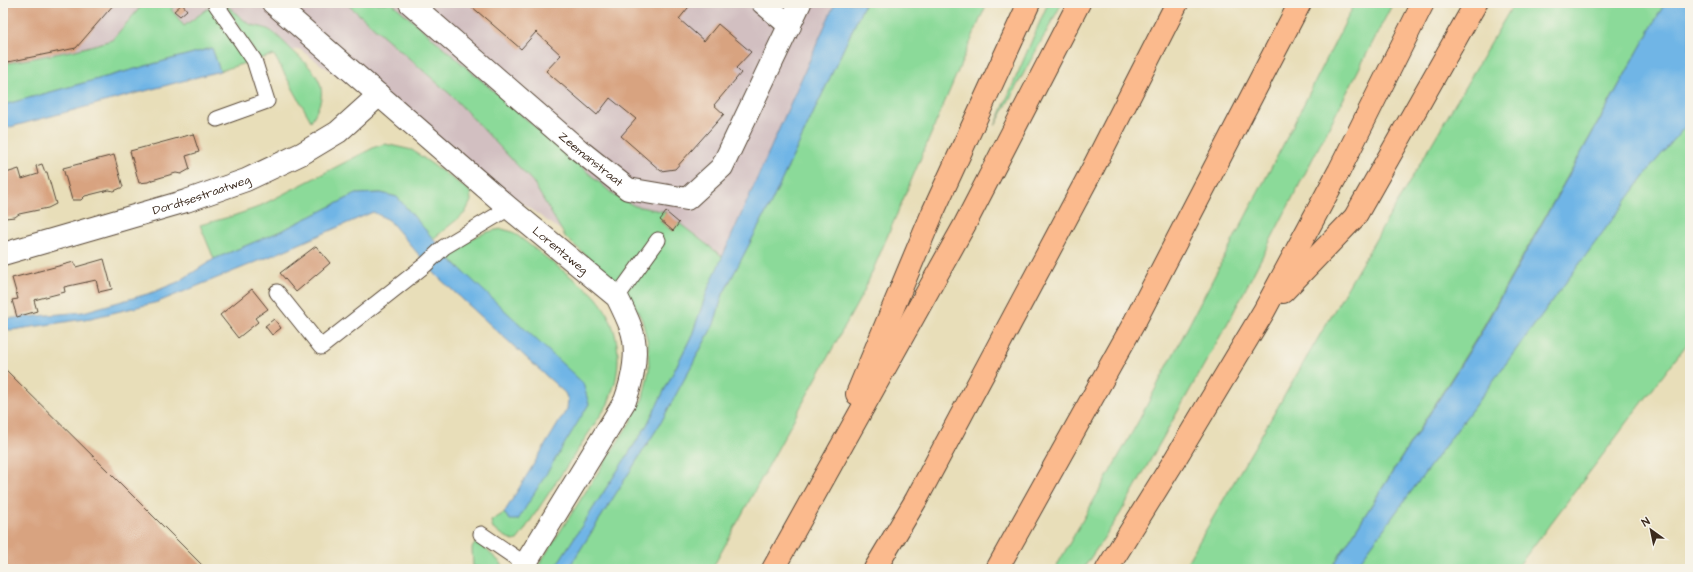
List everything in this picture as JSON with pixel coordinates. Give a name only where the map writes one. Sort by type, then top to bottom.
[{"type":"highway","points":[[815,495],[933,212],[1029,3]]},
{"type":"highway","points":[[773,569],[964,226],[1080,3]]},
{"type":"highway","points":[[876,569],[916,500],[1076,200],[1177,3]]},
{"type":"highway","points":[[997,569],[1134,323],[1300,3]]},
{"type":"highway","points":[[1107,569],[1264,311],[1339,171],[1423,3]]},
{"type":"highway","points":[[1264,311],[1355,217],[1476,3]]},
{"type":"street","name":"Lorentzweg","points":[[273,3],[509,208],[617,297],[632,329],[634,342],[633,368],[625,401],[524,567]]},
{"type":"street","name":"Zeemanstraat","points":[[410,3],[579,150],[628,189],[687,199],[722,167],[800,3]]},
{"type":"street","points":[[763,3],[790,26]]},
{"type":"street","name":"Dordtsestraatweg","points":[[3,254],[186,201],[246,180],[303,153],[338,132],[379,95]]},
{"type":"lane","points":[[215,3],[254,60],[267,101],[217,119]]},
{"type":"lane","points":[[276,292],[321,347],[425,265],[444,247],[509,208]]},
{"type":"lane","points":[[617,297],[658,240]]},
{"type":"lane","points":[[481,534],[524,567]]},
{"type":"shaded area","points":[[3,3],[918,3],[744,357],[299,49],[3,120]]},
{"type":"green space","points":[[144,3],[180,3],[171,9],[184,26],[210,7],[248,62],[220,71],[212,48],[3,105],[3,64],[76,50],[112,40]]},
{"type":"green space","points":[[224,3],[248,23],[268,29],[274,33],[310,67],[316,75],[320,83],[321,100],[311,121],[274,55],[259,59]]},
{"type":"green space","points":[[346,3],[392,3],[615,196],[635,206],[666,212],[660,221],[672,231],[679,223],[723,257],[708,289],[692,335],[647,425],[554,569],[536,569],[631,421],[643,398],[649,370],[648,343],[642,320],[632,300],[617,282],[566,238],[533,182],[451,95]]},
{"type":"green space","points":[[865,3],[987,3],[864,291],[712,569],[568,569],[660,424],[714,324],[723,294],[771,203]]},
{"type":"green space","points":[[1048,3],[1062,3],[995,126]]},
{"type":"green space","points":[[1355,3],[1393,3],[1231,317],[1120,514],[1083,569],[1055,569],[1138,422],[1283,145]]},
{"type":"green space","points":[[1514,3],[1665,3],[1478,336],[1331,569],[1183,569]]},
{"type":"green space","points":[[1690,121],[1690,340],[1516,569],[1354,569],[1654,163]]},
{"type":"green space","points":[[385,144],[412,150],[470,191],[471,201],[465,213],[433,239],[397,197],[381,193],[356,194],[281,231],[214,259],[200,225],[256,208],[375,147]]},
{"type":"green space","points":[[502,229],[513,232],[592,293],[600,302],[611,323],[615,335],[618,359],[615,383],[608,404],[521,535],[517,540],[513,541],[493,529],[491,521],[504,513],[510,520],[589,404],[448,256],[479,235]]},
{"type":"green space","points":[[477,541],[502,564],[502,569],[483,569],[481,566],[473,567],[472,548]]},
{"type":"water","points":[[835,3],[865,3],[771,203],[723,294],[714,324],[660,424],[568,569],[554,569],[647,425],[692,335],[708,289]]},
{"type":"water","points":[[1665,3],[1690,3],[1690,121],[1654,163],[1354,569],[1331,569],[1479,336]]},
{"type":"water","points":[[212,48],[220,71],[3,129],[3,105]]},
{"type":"water","points":[[381,193],[397,197],[455,264],[583,383],[589,404],[518,520],[510,520],[504,513],[567,409],[568,400],[565,393],[438,277],[389,220],[373,212],[276,254],[158,302],[91,318],[12,330],[3,329],[3,319],[83,312],[151,293],[178,282],[214,259],[281,231],[356,194]]},
{"type":"building","points":[[3,3],[115,3],[76,48],[3,63]]},
{"type":"building","points":[[474,3],[692,3],[679,19],[704,41],[718,24],[751,52],[736,68],[741,73],[714,105],[724,114],[675,169],[661,171],[621,136],[636,119],[610,98],[597,115],[546,71],[561,55],[536,32],[521,49],[471,6]]},
{"type":"building","points":[[182,4],[187,10],[180,16],[174,11]]},
{"type":"building","points":[[193,134],[199,152],[186,156],[190,169],[181,174],[176,173],[148,182],[139,183],[130,151]]},
{"type":"building","points":[[114,155],[123,187],[114,191],[109,190],[85,196],[81,200],[72,200],[63,168]]},
{"type":"building","points":[[42,164],[45,172],[47,172],[56,204],[48,208],[19,214],[15,217],[5,218],[3,210],[3,174],[19,169],[22,179],[38,174],[36,166]]},
{"type":"building","points":[[666,212],[679,223],[673,231],[660,220]]},
{"type":"building","points":[[316,246],[330,263],[296,292],[280,273]]},
{"type":"building","points":[[104,259],[112,289],[99,292],[96,280],[64,287],[65,292],[34,300],[37,311],[17,317],[12,300],[18,299],[12,278],[74,262],[76,267]]},
{"type":"building","points":[[252,289],[268,309],[255,318],[258,322],[238,338],[220,315]]},
{"type":"building","points":[[274,319],[281,328],[272,335],[265,326]]},
{"type":"building","points":[[3,367],[111,474],[206,569],[3,569]]}]
